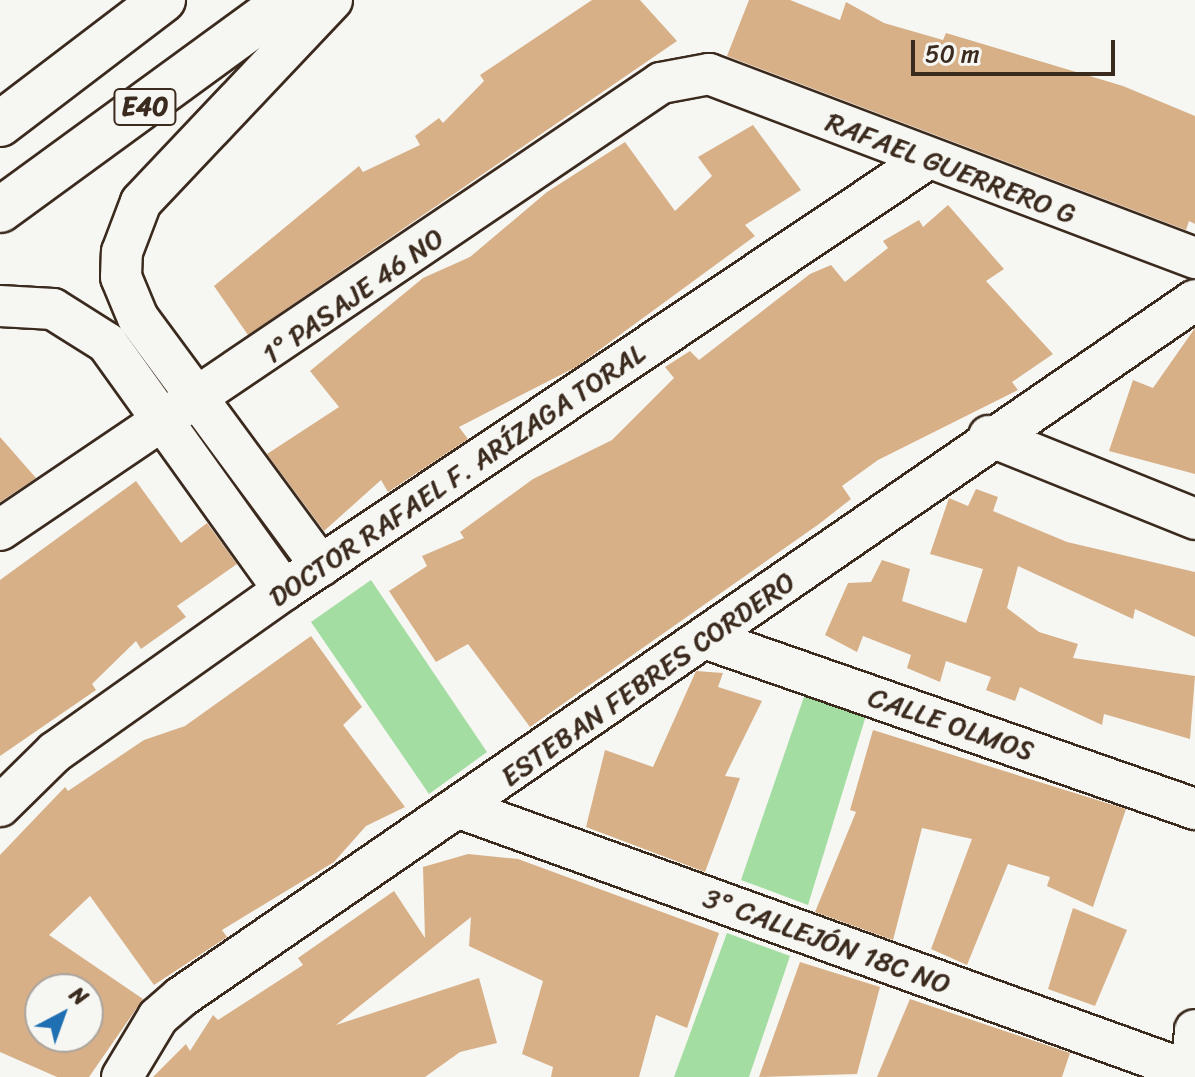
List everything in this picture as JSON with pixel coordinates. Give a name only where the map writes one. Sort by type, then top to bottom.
[{"type":"highway","name":"E40","points":[[0,124],[163,0]]},
{"type":"highway","name":"E40","points":[[0,210],[288,0]]},
{"type":"street","points":[[19,306],[68,308],[94,297],[158,182],[332,0]]},
{"type":"street","name":"RAFAEL GUERRERO G","points":[[709,74],[926,160],[1195,258]]},
{"type":"street","name":"1° PASAJE 46 NO","points":[[0,530],[200,401],[661,83],[709,74]]},
{"type":"street","name":"DOCTOR RAFAEL F. ARÍZAGA TORAL","points":[[0,806],[55,752],[284,590],[926,160]]},
{"type":"street","points":[[128,231],[121,277],[133,305],[321,566]]},
{"type":"street","name":"ESTEBAN FEBRES CORDERO","points":[[122,1077],[158,1017],[181,997],[462,809],[707,639],[989,436],[1195,300]]},
{"type":"street","points":[[19,306],[83,322],[107,343],[284,590]]},
{"type":"street","points":[[989,436],[1195,519]]},
{"type":"street","name":"CALLE OLMOS","points":[[707,639],[1195,809]]},
{"type":"street","name":"3° CALLEJÓN 18C NO","points":[[462,809],[1191,1075]]},
{"type":"street","points":[[1191,1075],[1195,1030]]},
{"type":"green space","points":[[371,580],[487,752],[429,794],[311,622]]},
{"type":"green space","points":[[807,688],[868,709],[808,905],[741,880]]},
{"type":"green space","points":[[727,933],[790,956],[749,1077],[674,1077]]},
{"type":"building","points":[[592,0],[640,0],[677,41],[248,335],[214,286],[359,166],[363,172],[420,145],[415,136],[439,118],[443,123],[484,81],[480,75]]},
{"type":"building","points":[[749,0],[790,0],[840,20],[846,2],[884,23],[943,40],[946,33],[1123,86],[1195,116],[1195,224],[1189,221],[1186,230],[727,56]]},
{"type":"building","points":[[753,125],[801,190],[745,225],[755,236],[576,367],[459,427],[468,439],[388,492],[381,480],[324,531],[267,454],[339,407],[310,371],[423,278],[470,257],[547,192],[625,142],[675,211],[712,176],[698,157]]},
{"type":"building","points":[[948,205],[1004,269],[986,281],[1053,354],[1012,382],[1018,390],[878,460],[842,486],[851,499],[819,524],[530,727],[468,644],[436,662],[389,591],[427,566],[422,556],[464,538],[460,532],[533,479],[612,440],[674,378],[665,367],[690,351],[699,360],[810,274],[831,265],[845,282],[888,248],[883,241],[919,220],[923,227]]},
{"type":"building","points":[[1195,328],[1195,474],[1109,451],[1133,380],[1153,388]]},
{"type":"building","points":[[0,437],[36,478],[0,502]]},
{"type":"building","points":[[136,481],[181,543],[207,523],[237,564],[177,606],[186,617],[141,649],[136,641],[92,684],[96,690],[0,756],[0,580]]},
{"type":"building","points":[[976,489],[998,497],[993,511],[1067,542],[1195,572],[1195,637],[1135,609],[1133,619],[1018,566],[1007,608],[1039,632],[1078,644],[1073,658],[1195,676],[1190,739],[1104,714],[1102,725],[1020,687],[1015,701],[986,690],[991,677],[946,661],[940,682],[907,668],[911,655],[863,636],[857,652],[825,635],[848,583],[871,582],[882,560],[910,569],[902,601],[966,623],[983,569],[930,554],[949,498],[968,506]]},
{"type":"building","points":[[311,636],[362,707],[343,725],[405,807],[366,826],[334,862],[222,930],[227,937],[154,985],[90,896],[49,935],[143,999],[89,1077],[57,1077],[0,1052],[0,855],[65,787],[68,791],[144,740],[185,726]]},
{"type":"building","points":[[696,671],[723,673],[718,687],[762,701],[725,776],[740,778],[705,872],[586,827],[605,750],[653,767]]},
{"type":"building","points":[[873,730],[1126,809],[1093,907],[1047,886],[1050,877],[1008,864],[967,965],[931,949],[972,839],[922,828],[893,940],[815,912],[856,812],[850,810]]},
{"type":"building","points":[[468,854],[518,859],[719,933],[687,1028],[656,1015],[639,1077],[551,1077],[553,1067],[522,1054],[543,981],[469,946],[471,917],[336,1025],[479,978],[497,1043],[460,1052],[425,1077],[153,1077],[186,1044],[190,1051],[213,1015],[218,1020],[303,965],[298,958],[394,891],[425,938],[423,867]]},
{"type":"building","points":[[1073,908],[1127,930],[1095,1006],[1048,989]]},
{"type":"building","points":[[800,962],[880,987],[857,1074],[759,1077]]},
{"type":"building","points":[[910,999],[1070,1053],[1062,1077],[877,1077]]}]
